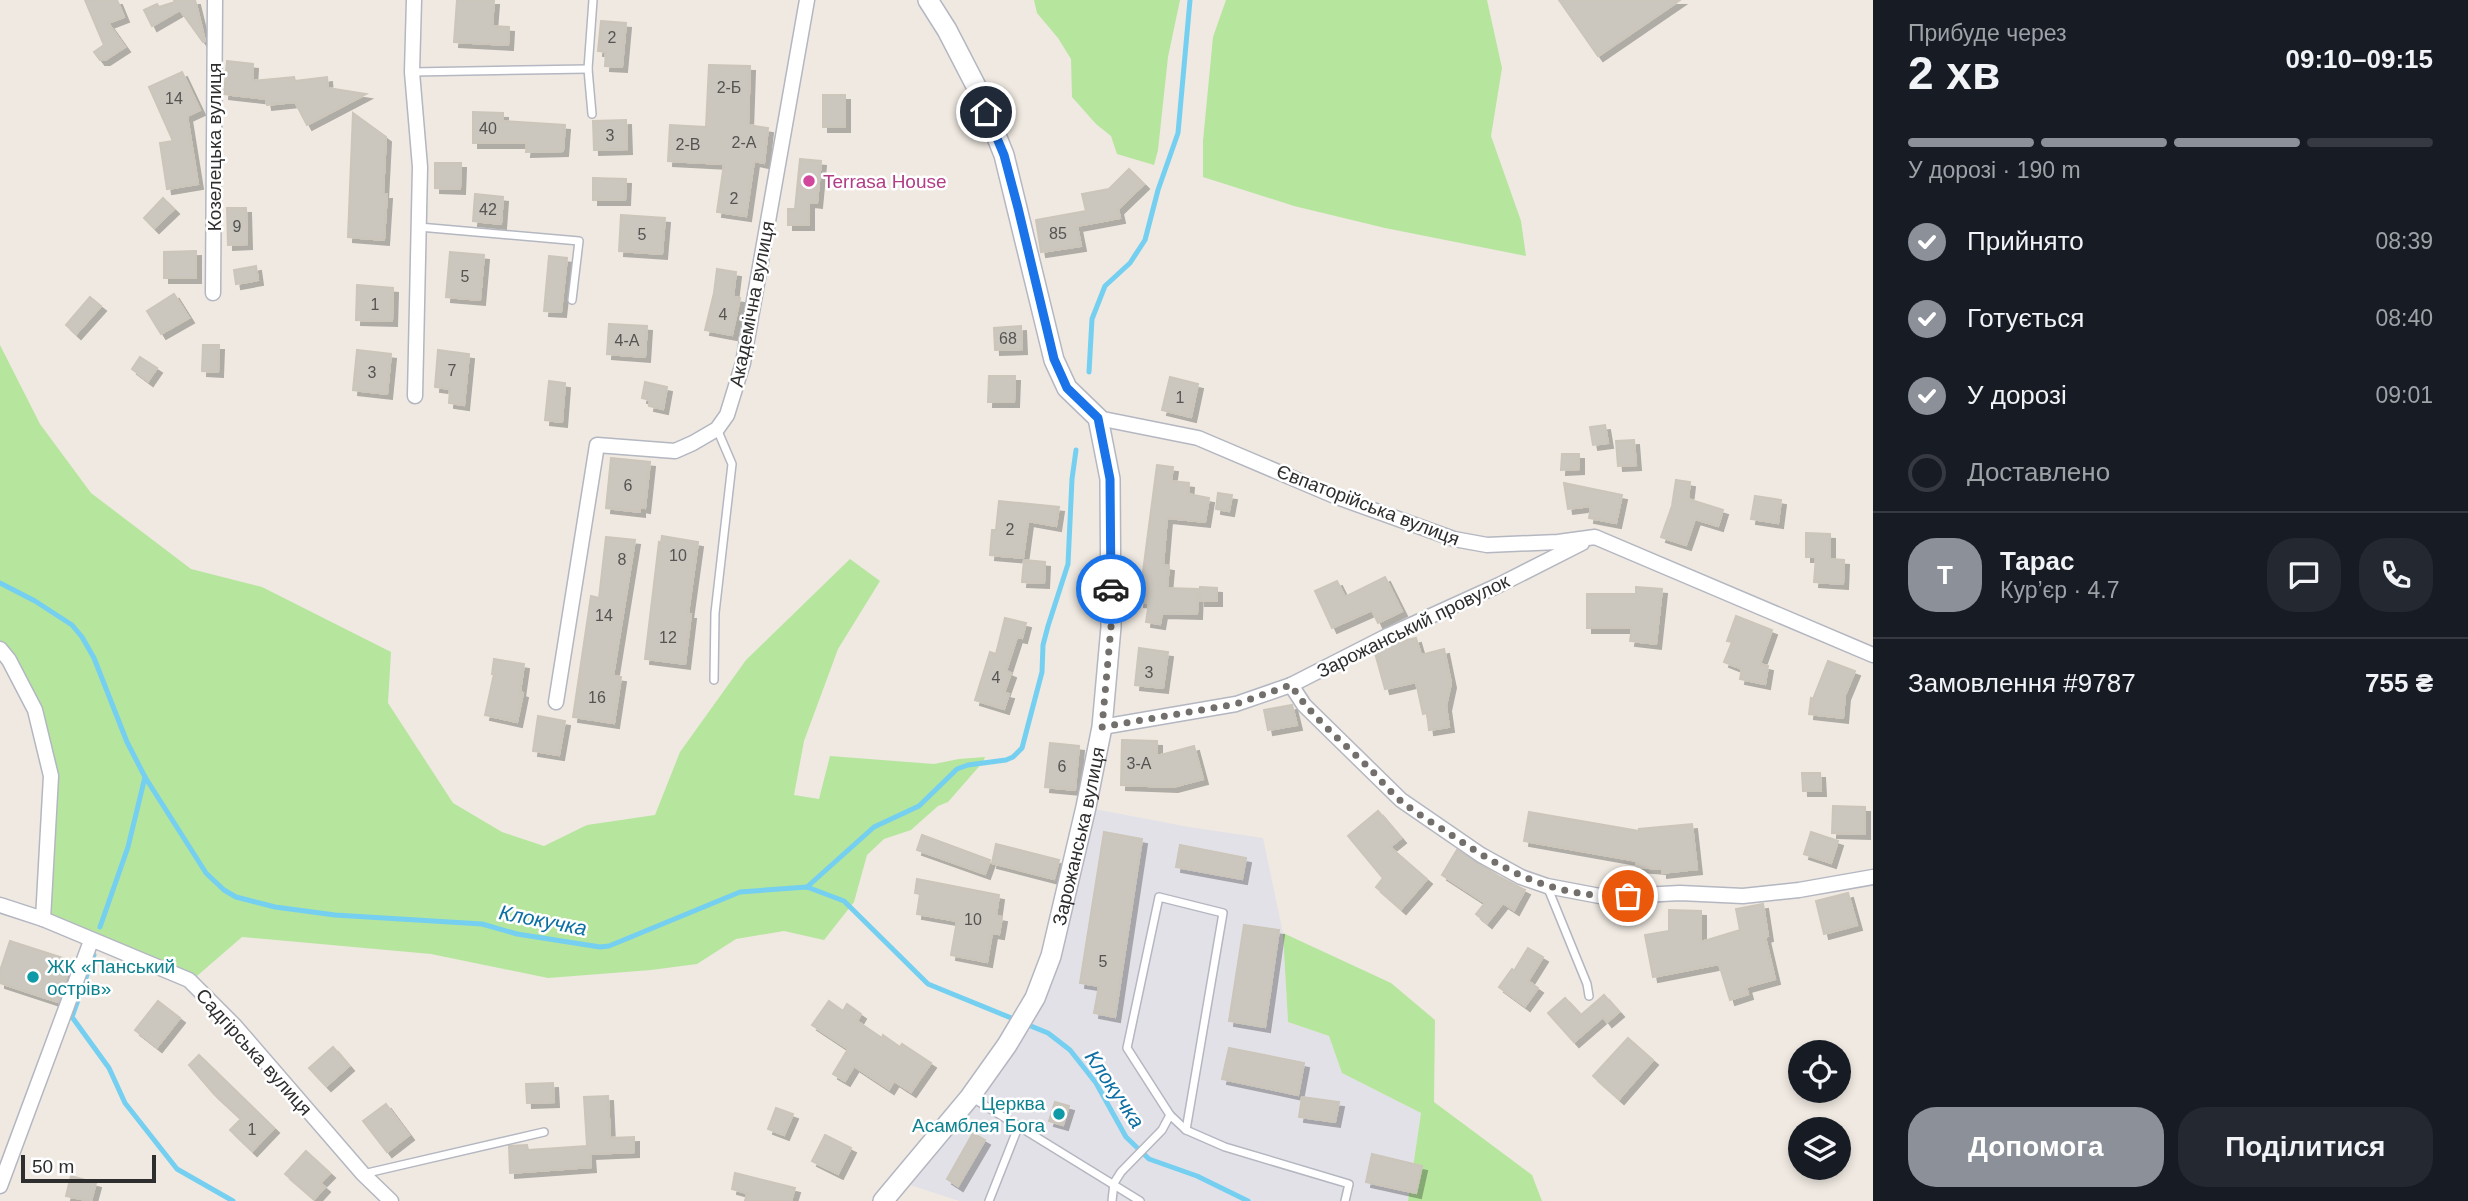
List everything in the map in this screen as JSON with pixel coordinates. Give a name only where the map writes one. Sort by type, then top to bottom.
[{"type":"street","name":"Козелецька вулиця","points":[[214,293],[215,0]]},
{"type":"street","points":[[414,0],[412,72],[420,167],[415,396]]},
{"type":"street","name":"Академічна вулиця","points":[[717,429],[727,415],[743,363],[807,0]]},
{"type":"street","points":[[928,0],[978,90],[1004,155],[1054,359],[1067,388],[1098,418]]},
{"type":"street","name":"Євпаторійська вулиця","points":[[1098,418],[1198,438],[1337,497],[1454,539],[1487,545],[1558,542],[1595,537]]},
{"type":"street","name":"Зарожанська вулиця","points":[[883,1201],[970,1097],[1007,1045],[1035,998],[1051,956],[1102,727],[1111,627],[1110,479],[1098,418]]},
{"type":"street","points":[[556,702],[597,445],[675,452],[717,429]]},
{"type":"street","points":[[1595,537],[1873,655]]},
{"type":"street","name":"Зарожанський провулок","points":[[1102,727],[1236,704],[1291,685],[1595,537]]},
{"type":"street","points":[[0,649],[9,660],[35,710],[51,776],[43,919]]},
{"type":"street","points":[[1291,685],[1304,705],[1401,800],[1481,855],[1521,877],[1547,886],[1605,897],[1680,892],[1743,896],[1799,890],[1873,877]]},
{"type":"street","name":"Садгірська вулиця","points":[[0,905],[43,919],[189,981],[235,1026],[363,1174],[391,1201]]},
{"type":"street","points":[[0,1186],[91,941]]},
{"type":"lane","points":[[592,114],[588,69],[593,0]]},
{"type":"lane","points":[[412,72],[588,69]]},
{"type":"lane","points":[[419,227],[579,241],[572,300]]},
{"type":"lane","points":[[714,680],[715,613],[732,464],[717,429]]},
{"type":"lane","points":[[1547,886],[1587,984],[1589,996]]},
{"type":"lane","points":[[1186,1130],[1223,913],[1159,897],[1128,1048],[1170,1115],[1186,1130],[1225,1147],[1349,1184],[1345,1201]]},
{"type":"lane","points":[[970,1097],[1140,1201]]},
{"type":"lane","points":[[1112,1201],[1114,1183],[1121,1172],[1162,1130],[1170,1115]]},
{"type":"lane","points":[[989,1201],[1019,1125]]},
{"type":"lane","points":[[363,1174],[544,1132]]},
{"type":"shaded area","points":[[1089,808],[1263,838],[1283,933],[1288,1022],[1329,1036],[1342,1073],[1421,1113],[1408,1201],[959,1201],[901,1182],[1038,1000]]},
{"type":"green space","points":[[1034,0],[1180,0],[1168,57],[1154,165],[1117,154],[1111,136],[1096,124],[1072,97],[1071,59],[1037,13]]},
{"type":"green space","points":[[1226,0],[1487,0],[1502,68],[1491,136],[1521,221],[1526,256],[1385,228],[1294,206],[1203,177],[1203,141],[1213,37]]},
{"type":"green space","points":[[0,345],[40,424],[91,493],[191,569],[262,587],[391,652],[388,703],[453,803],[502,832],[544,846],[587,825],[655,815],[680,752],[746,660],[850,559],[880,581],[838,649],[804,741],[794,795],[819,799],[830,756],[934,764],[985,757],[983,762],[948,802],[938,806],[911,830],[884,839],[867,855],[854,902],[824,940],[784,931],[736,939],[697,964],[548,978],[431,954],[242,937],[190,982],[42,920],[49,776],[33,711],[0,651]]},
{"type":"green space","points":[[1283,933],[1391,983],[1435,1020],[1434,1102],[1532,1175],[1542,1201],[1408,1201],[1421,1113],[1342,1073],[1329,1036],[1288,1022]]},
{"type":"building","points":[[85,0],[117,0],[124,17],[108,23],[125,47],[105,60],[100,60],[94,52],[104,45]]},
{"type":"building","points":[[174,0],[195,0],[205,41],[203,42],[180,10],[152,26],[144,10],[157,4],[159,7],[175,2]]},
{"type":"building","points":[[457,0],[494,0],[492,26],[509,27],[508,45],[454,42]]},
{"type":"building","points":[[1559,0],[1680,0],[1598,56]]},
{"type":"building","points":[[601,21],[626,23],[622,67],[605,66],[606,52],[598,51]]},
{"type":"building","points":[[227,61],[253,64],[252,81],[294,77],[295,81],[327,77],[328,88],[366,94],[307,125],[295,102],[267,105],[266,99],[224,94]]},
{"type":"building","points":[[709,65],[750,66],[748,125],[768,128],[764,163],[754,161],[746,216],[717,212],[724,164],[668,161],[670,125],[706,127]]},
{"type":"building","points":[[182,72],[200,110],[187,116],[198,184],[167,189],[160,143],[173,141],[149,87]]},
{"type":"building","points":[[823,95],[845,95],[845,127],[823,127]]},
{"type":"building","points":[[473,112],[503,113],[503,121],[565,125],[563,151],[526,152],[527,143],[473,143]]},
{"type":"building","points":[[353,113],[386,137],[383,194],[387,194],[384,240],[348,237]]},
{"type":"building","points":[[626,120],[627,149],[594,150],[593,121]]},
{"type":"building","name":"Terrasa House","points":[[800,159],[821,161],[817,203],[809,202],[809,225],[788,225],[788,209],[795,209]]},
{"type":"building","points":[[435,163],[461,163],[460,189],[435,188]]},
{"type":"building","points":[[1129,169],[1144,184],[1118,209],[1120,218],[1077,226],[1081,246],[1041,252],[1036,220],[1086,211],[1082,194],[1109,189]]},
{"type":"building","points":[[593,178],[626,179],[625,200],[593,200]]},
{"type":"building","points":[[475,194],[503,197],[501,224],[473,221]]},
{"type":"building","points":[[163,198],[174,209],[154,228],[144,218]]},
{"type":"building","points":[[227,208],[246,208],[247,244],[228,245]]},
{"type":"building","points":[[621,215],[665,218],[662,254],[619,251]]},
{"type":"building","points":[[196,251],[196,278],[164,278],[164,252]]},
{"type":"building","points":[[450,252],[484,255],[480,300],[446,297]]},
{"type":"building","points":[[549,256],[567,258],[561,312],[544,311]]},
{"type":"building","points":[[256,266],[258,280],[236,284],[234,270]]},
{"type":"building","points":[[717,269],[736,272],[733,297],[740,298],[732,335],[705,330]]},
{"type":"building","points":[[357,285],[393,288],[392,321],[356,320]]},
{"type":"building","points":[[174,294],[189,318],[161,334],[147,311]]},
{"type":"building","points":[[90,297],[101,306],[76,334],[66,325]]},
{"type":"building","points":[[609,324],[647,326],[645,357],[607,354]]},
{"type":"building","points":[[1021,326],[1022,349],[995,350],[994,328]]},
{"type":"building","points":[[203,345],[219,345],[218,372],[202,371]]},
{"type":"building","points":[[357,350],[391,354],[387,394],[353,390]]},
{"type":"building","points":[[438,350],[469,354],[464,405],[449,403],[450,389],[435,387]]},
{"type":"building","points":[[140,357],[157,368],[148,381],[132,369]]},
{"type":"building","points":[[989,376],[1015,376],[1014,402],[988,402]]},
{"type":"building","points":[[1170,377],[1198,384],[1191,417],[1162,410]]},
{"type":"building","points":[[549,381],[565,383],[562,422],[545,420]]},
{"type":"building","points":[[645,382],[667,387],[663,409],[649,406],[650,400],[642,398]]},
{"type":"building","points":[[1605,425],[1608,443],[1593,445],[1590,427]]},
{"type":"building","points":[[1634,440],[1636,465],[1618,466],[1616,441]]},
{"type":"building","points":[[1562,454],[1579,454],[1579,469],[1561,470]]},
{"type":"building","points":[[611,458],[650,462],[645,508],[640,507],[640,512],[606,508]]},
{"type":"building","points":[[1157,465],[1173,467],[1171,481],[1189,483],[1188,494],[1209,498],[1205,522],[1167,518],[1163,565],[1169,566],[1167,588],[1198,589],[1197,614],[1162,613],[1160,624],[1146,622],[1149,603],[1139,602]]},
{"type":"building","points":[[1676,480],[1690,482],[1688,499],[1723,510],[1718,526],[1695,519],[1686,545],[1661,537],[1672,506]]},
{"type":"building","points":[[1564,483],[1622,495],[1616,523],[1589,518],[1591,506],[1568,509]]},
{"type":"building","points":[[1218,493],[1232,495],[1229,511],[1216,509]]},
{"type":"building","points":[[1755,496],[1781,500],[1778,523],[1751,519]]},
{"type":"building","points":[[999,501],[1059,507],[1056,526],[1028,521],[1023,558],[990,555],[992,530],[996,530]]},
{"type":"building","points":[[1806,533],[1830,534],[1830,559],[1844,560],[1843,584],[1814,582],[1816,557],[1806,557]]},
{"type":"building","points":[[662,536],[698,542],[688,614],[691,614],[685,664],[645,659],[659,542],[661,543]]},
{"type":"building","points":[[606,537],[635,540],[613,676],[621,677],[614,723],[573,717],[591,596],[599,598]]},
{"type":"building","points":[[1024,560],[1045,562],[1044,583],[1022,582]]},
{"type":"building","points":[[1385,577],[1402,611],[1378,623],[1372,610],[1332,628],[1315,591],[1337,581],[1345,597]]},
{"type":"building","points":[[1200,587],[1217,588],[1217,601],[1200,601]]},
{"type":"building","points":[[1636,587],[1662,589],[1656,644],[1630,641],[1632,628],[1587,628],[1587,594],[1636,594]]},
{"type":"building","points":[[1736,616],[1772,630],[1760,664],[1768,666],[1765,684],[1740,679],[1742,669],[1724,662],[1732,642],[1727,641]]},
{"type":"building","points":[[1005,618],[1026,623],[1022,638],[1017,637],[1006,671],[1011,673],[1004,693],[1009,694],[1004,709],[975,700],[990,652],[996,654]]},
{"type":"building","points":[[1416,638],[1421,655],[1444,649],[1451,683],[1446,706],[1449,727],[1429,730],[1427,713],[1423,714],[1416,682],[1385,689],[1375,653],[1394,643]]},
{"type":"building","points":[[1139,648],[1168,652],[1163,688],[1135,685]]},
{"type":"building","points":[[494,659],[524,664],[520,692],[523,693],[517,722],[485,715],[494,674]]},
{"type":"building","points":[[1828,661],[1855,671],[1845,695],[1843,718],[1809,714],[1811,698],[1813,699]]},
{"type":"building","points":[[1292,705],[1297,725],[1268,730],[1264,710]]},
{"type":"building","points":[[538,716],[565,721],[559,755],[533,751]]},
{"type":"building","points":[[1122,740],[1157,741],[1157,756],[1194,746],[1203,779],[1173,787],[1121,785]]},
{"type":"building","points":[[1050,743],[1079,746],[1075,790],[1045,787]]},
{"type":"building","points":[[1802,773],[1820,773],[1821,791],[1803,791]]},
{"type":"building","points":[[1833,806],[1865,807],[1865,834],[1832,833]]},
{"type":"building","points":[[1378,811],[1401,838],[1390,847],[1427,879],[1401,909],[1376,887],[1383,878],[1348,836]]},
{"type":"building","points":[[1529,812],[1639,831],[1692,824],[1697,869],[1662,873],[1662,869],[1636,867],[1637,861],[1524,841]]},
{"type":"building","points":[[1104,832],[1142,839],[1115,1017],[1094,1013],[1099,986],[1080,983]]},
{"type":"building","points":[[1811,832],[1838,841],[1831,863],[1804,854]]},
{"type":"building","points":[[922,835],[990,860],[985,874],[917,850]]},
{"type":"building","points":[[996,844],[1059,860],[1054,879],[992,863]]},
{"type":"building","points":[[1180,845],[1246,858],[1242,879],[1176,867]]},
{"type":"building","points":[[1457,850],[1525,890],[1514,910],[1503,903],[1487,923],[1476,914],[1485,903],[1442,875]]},
{"type":"building","points":[[917,879],[999,895],[996,916],[1002,917],[999,934],[992,933],[987,962],[951,955],[957,921],[917,914],[920,894],[915,893]]},
{"type":"building","points":[[1848,893],[1857,925],[1824,934],[1816,901]]},
{"type":"building","points":[[1763,904],[1768,936],[1765,937],[1775,979],[1746,987],[1748,994],[1730,1000],[1719,964],[1653,977],[1645,935],[1669,931],[1669,910],[1701,911],[1701,942],[1740,930],[1736,909]]},
{"type":"building","points":[[1244,925],[1279,930],[1265,1027],[1229,1021]]},
{"type":"building","name":"ЖК «Панський острів»","points":[[10,941],[72,961],[58,1002],[0,983],[0,971]]},
{"type":"building","points":[[1528,948],[1543,957],[1528,981],[1538,988],[1525,1006],[1499,987],[1512,969],[1514,971]]},
{"type":"building","points":[[1604,995],[1619,1012],[1607,1022],[1603,1017],[1574,1042],[1548,1013],[1565,998],[1581,1015]]},
{"type":"building","points":[[158,1001],[180,1018],[157,1047],[135,1030]]},
{"type":"building","points":[[829,1001],[843,1011],[847,1004],[861,1014],[857,1021],[882,1038],[883,1035],[900,1047],[902,1044],[931,1063],[911,1092],[894,1081],[889,1089],[854,1066],[845,1081],[833,1074],[848,1049],[812,1025]]},
{"type":"building","points":[[1628,1038],[1653,1060],[1619,1099],[1593,1076]]},
{"type":"building","points":[[333,1047],[349,1066],[326,1086],[309,1068]]},
{"type":"building","points":[[1229,1048],[1304,1063],[1298,1095],[1222,1079]]},
{"type":"building","points":[[199,1055],[274,1128],[252,1151],[230,1130],[241,1119],[214,1094],[189,1065]]},
{"type":"building","points":[[553,1083],[554,1102],[527,1103],[526,1084]]},
{"type":"building","points":[[608,1096],[610,1138],[634,1137],[634,1152],[590,1154],[591,1167],[510,1173],[509,1146],[527,1145],[528,1150],[587,1146],[584,1097]]},
{"type":"building","points":[[1302,1097],[1339,1102],[1335,1122],[1299,1117]]},
{"type":"building","name":"Церква Асамблея Бога","points":[[1055,1102],[1069,1106],[1063,1125],[1049,1121]]},
{"type":"building","points":[[386,1104],[409,1135],[387,1152],[363,1121]]},
{"type":"building","points":[[776,1108],[793,1114],[784,1135],[768,1129]]},
{"type":"building","points":[[973,1133],[985,1140],[958,1186],[947,1179]]},
{"type":"building","points":[[825,1135],[851,1148],[838,1174],[812,1161]]},
{"type":"building","points":[[306,1151],[330,1173],[320,1183],[325,1187],[314,1199],[285,1174]]},
{"type":"building","points":[[1372,1154],[1422,1166],[1416,1193],[1366,1182]]},
{"type":"building","points":[[735,1173],[795,1188],[791,1201],[745,1201],[747,1193],[732,1189]]},
{"type":"building","points":[[71,1176],[96,1183],[91,1201],[66,1196]]},
{"type":"waterway","points":[[1089,372],[1092,319],[1105,286],[1130,263],[1145,240],[1158,190],[1178,133],[1190,0]]},
{"type":"waterway","points":[[807,887],[874,827],[919,806],[957,769],[1006,760],[1022,748],[1042,672],[1043,645],[1068,564],[1076,450]]},
{"type":"waterway","name":"Клокучка","points":[[0,583],[72,625],[82,637],[94,658],[127,742],[145,777],[206,873],[236,897],[275,907],[335,915],[482,924],[517,934],[600,947],[609,946],[740,892],[807,887],[844,901],[928,984],[1048,1033],[1070,1050],[1096,1083],[1126,1137],[1149,1159],[1197,1176],[1248,1201]]},
{"type":"waterway","points":[[100,927],[128,847],[145,777]]},
{"type":"waterway","points":[[94,955],[72,1017],[109,1068],[125,1103],[177,1169],[233,1201]]},
{"type":"way so far","points":[[1111,589],[1111,627],[1102,727],[1236,704],[1291,685],[1304,705],[1401,800],[1481,855],[1521,877],[1547,886],[1605,897],[1628,896]]},
{"type":"place","name":"Terrasa House","points":[[809,181]]},
{"type":"place","name":"ЖК «Панський острів»","points":[[33,977]]},
{"type":"place","name":"Церква Асамблея Бога","points":[[1059,1114]]},
{"type":"route","points":[[986,112],[1004,155],[1054,359],[1067,388],[1098,418],[1110,479],[1111,589]]}]
